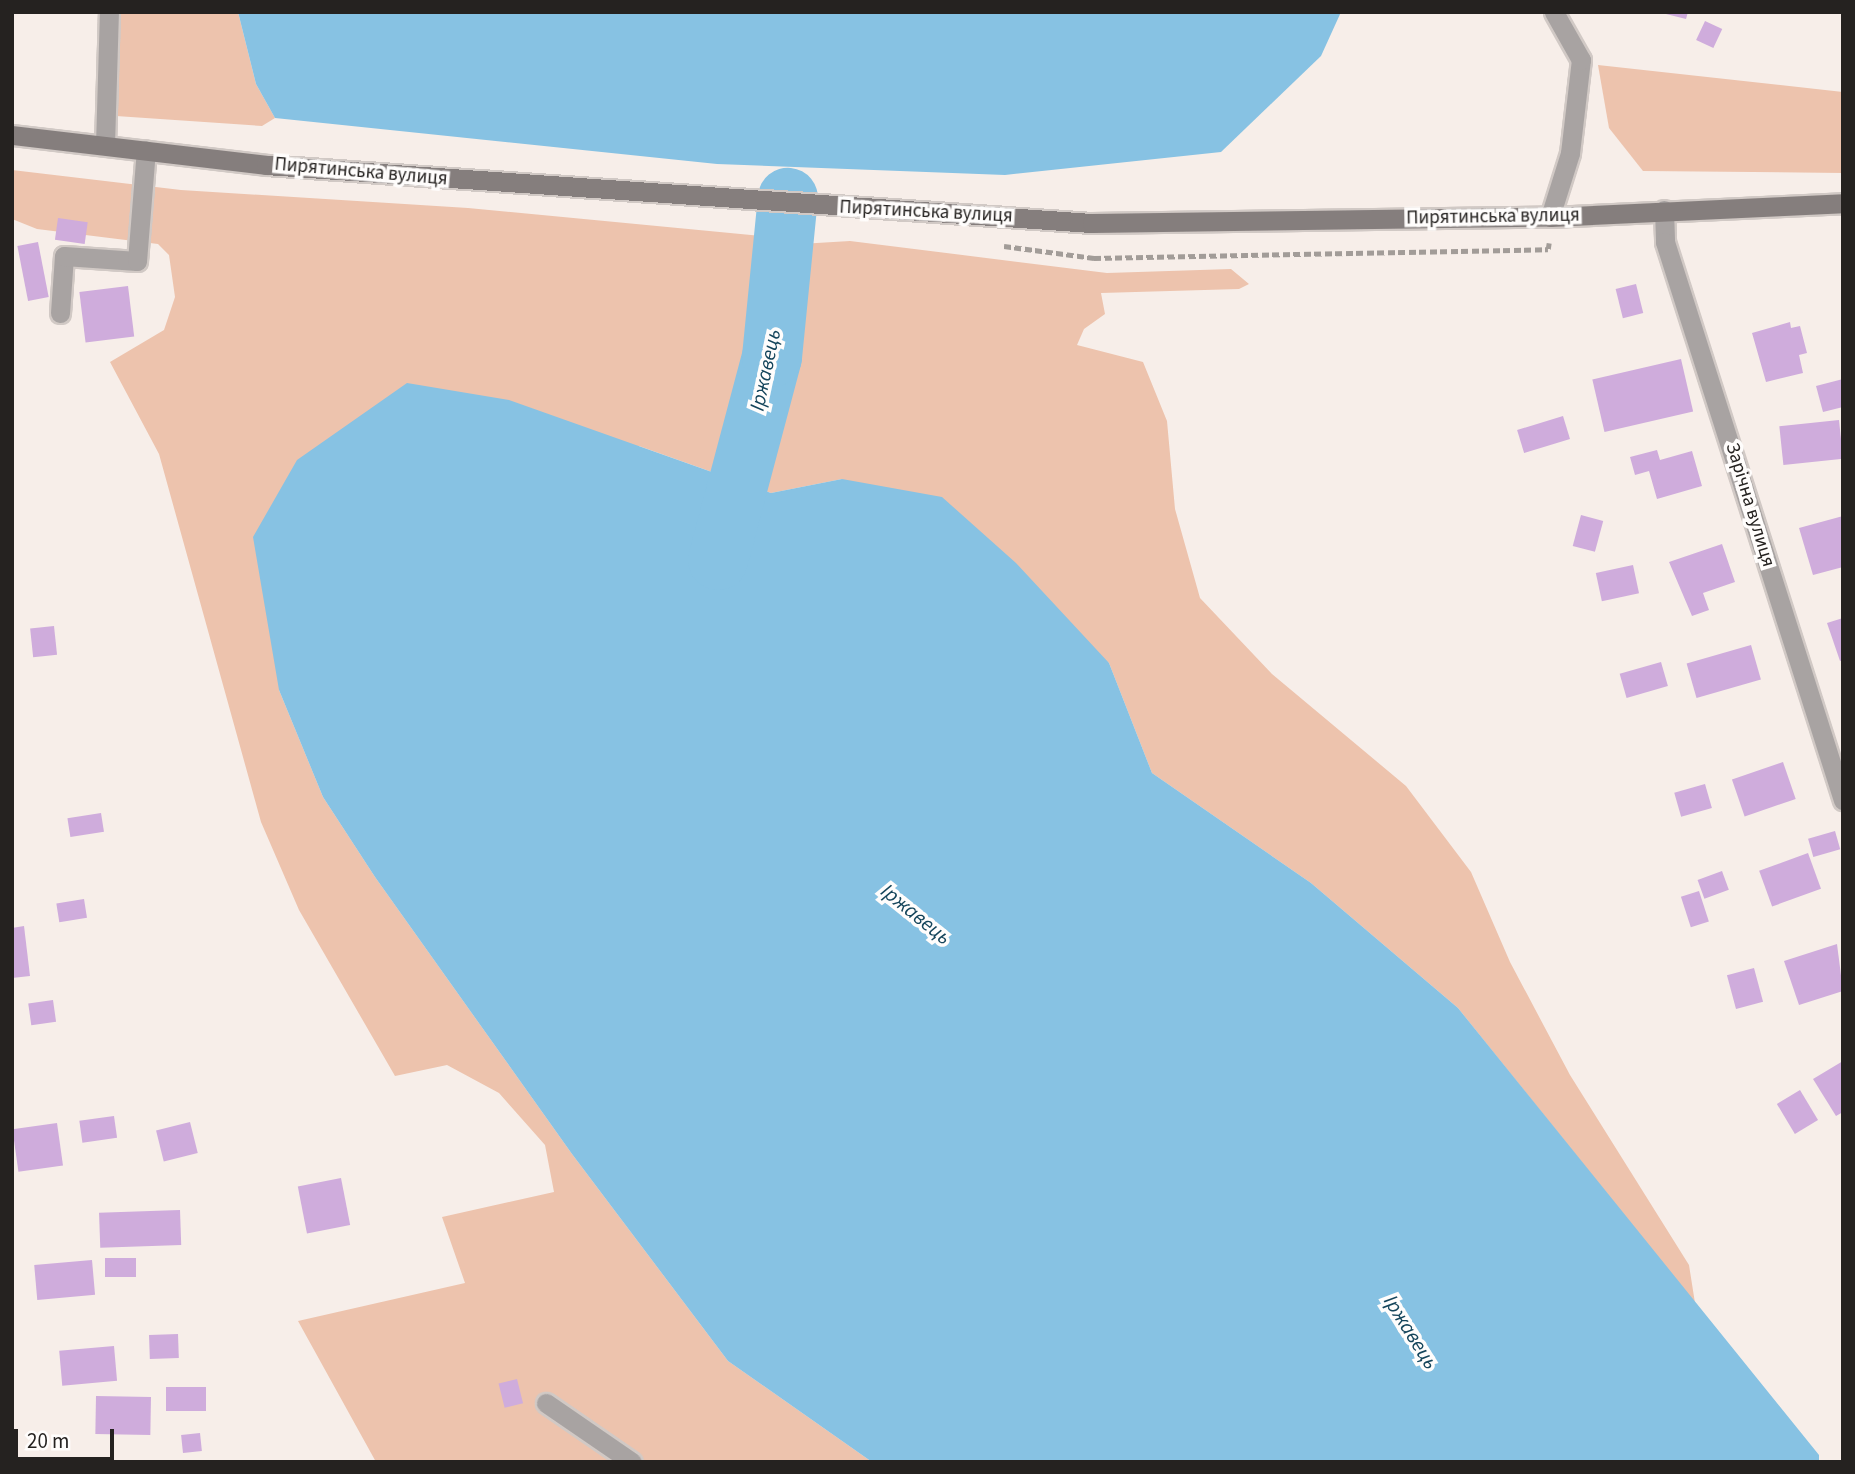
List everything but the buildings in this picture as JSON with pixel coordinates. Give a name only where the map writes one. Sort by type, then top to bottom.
[{"type":"main road","name":"Пирятинська вулиця","points":[[12,135],[146,150],[678,197],[1092,223],[1550,218],[1843,203]]},
{"type":"street","points":[[105,145],[109,12]]},
{"type":"street","points":[[1550,218],[1570,153],[1581,60],[1554,12]]},
{"type":"street","points":[[60,313],[64,256],[137,261],[146,150]]},
{"type":"street","name":"Зарічна вулиця","points":[[1664,211],[1665,242],[1843,800]]},
{"type":"street","points":[[546,1403],[632,1462]]},
{"type":"shaded area","points":[[117,12],[238,12],[256,84],[275,118],[262,126],[116,116]]},
{"type":"shaded area","points":[[1598,65],[1843,92],[1843,173],[1643,171],[1609,128]]},
{"type":"shaded area","points":[[12,170],[181,190],[468,208],[773,237],[766,321],[783,336],[800,244],[850,241],[1107,273],[1231,269],[1249,284],[1239,289],[1101,293],[1105,314],[1084,329],[1077,345],[1143,362],[1167,421],[1175,509],[1200,598],[1272,674],[1406,786],[1471,872],[1510,962],[1570,1075],[1689,1265],[1695,1303],[1458,1008],[1311,883],[1152,773],[1109,663],[842,479],[771,493],[639,446],[279,690],[323,797],[375,877],[572,1154],[728,1361],[872,1462],[376,1462],[298,1321],[465,1283],[442,1217],[554,1192],[545,1145],[499,1093],[447,1065],[395,1076],[299,910],[261,822],[159,454],[110,362],[164,330],[175,297],[169,255],[158,244],[37,229],[12,219]]},
{"type":"water","points":[[238,12],[1341,12],[1321,56],[1221,152],[1005,175],[717,164],[275,118],[256,84]]},
{"type":"water","points":[[407,383],[509,400],[771,493],[842,479],[942,497],[1016,563],[1109,663],[1152,773],[1311,883],[1458,1008],[1819,1455],[1819,1462],[872,1462],[728,1361],[572,1154],[375,877],[323,797],[279,690],[253,537],[297,460]]},
{"type":"waterway","name":"Іржавець","points":[[718,560],[772,357],[788,198]]}]
